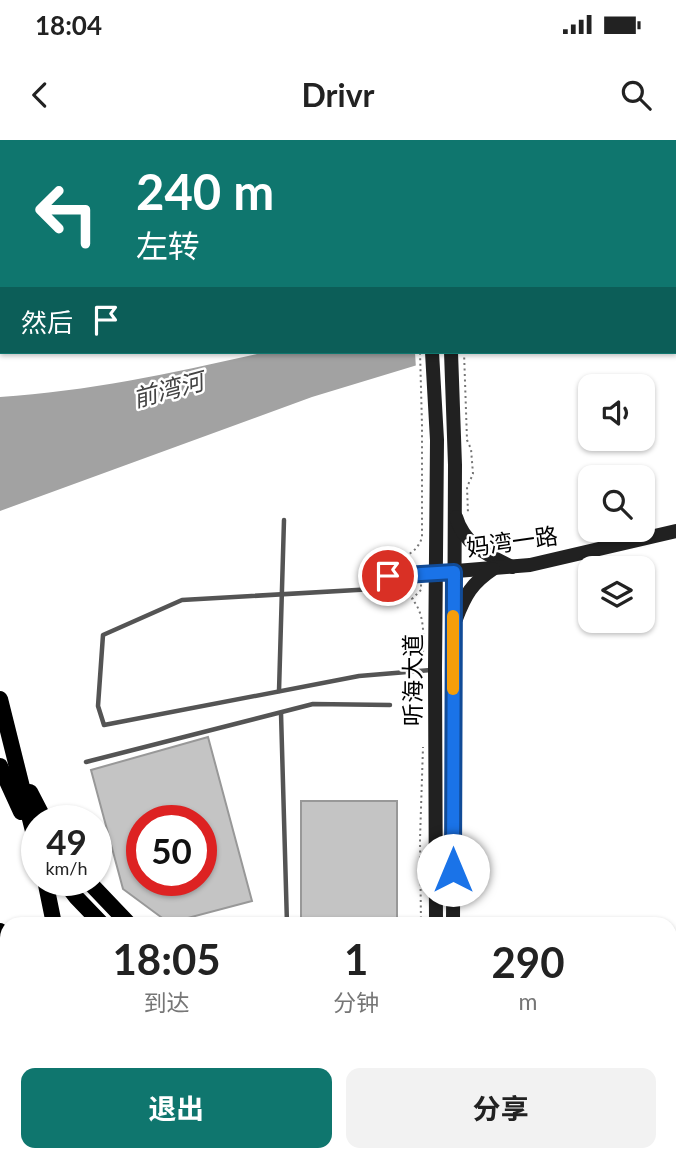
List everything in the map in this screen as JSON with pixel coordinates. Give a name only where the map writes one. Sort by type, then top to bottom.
[{"type":"main road","name":"听海大道","points":[[432,354],[428,382],[437,440],[436,573],[429,670],[436,917]]},
{"type":"main road","name":"听海大道","points":[[452,354],[459,379],[454,513],[453,917]]},
{"type":"main road","points":[[454,513],[462,532],[475,547],[513,567]]},
{"type":"main road","name":"妈湾一路","points":[[436,573],[545,562],[676,531]]},
{"type":"main road","points":[[453,626],[469,590],[493,569]]},
{"type":"main road","points":[[0,699],[26,805]]},
{"type":"main road","points":[[0,723],[37,805]]},
{"type":"main road","points":[[0,766],[21,811]]},
{"type":"main road","points":[[48,896],[53,917]]},
{"type":"main road","points":[[75,896],[95,917]]},
{"type":"main road","points":[[103,896],[122,917]]},
{"type":"lane","points":[[279,691],[284,520]]},
{"type":"lane","points":[[429,670],[359,676],[104,725],[98,706],[103,635],[182,600],[374,589],[388,576],[436,573]]},
{"type":"lane","points":[[86,762],[313,704],[390,705]]},
{"type":"lane","points":[[281,713],[287,917]]},
{"type":"path","points":[[383,559],[405,557],[417,548],[422,538],[428,382],[420,354]]},
{"type":"path","points":[[464,354],[459,379],[473,474],[467,487],[468,523]]},
{"type":"path","points":[[421,590],[412,599],[422,615],[429,670]]},
{"type":"path","points":[[421,917],[423,747]]},
{"type":"water","name":"前湾河","points":[[257,354],[459,354],[312,397],[0,511],[0,397],[101,385]]},
{"type":"pier","points":[[415,354],[468,354],[469,356],[416,369]]},
{"type":"building","points":[[208,737],[252,901],[192,917],[161,917],[132,896],[217,896],[217,805],[126,805],[126,891],[123,889],[112,848],[112,805],[100,805],[91,770]]},
{"type":"building","points":[[301,801],[397,801],[397,917],[301,917]]},
{"type":"slow traffic","points":[[453,616],[453,689]]},
{"type":"route","points":[[388,576],[454,572],[453,870]]}]
